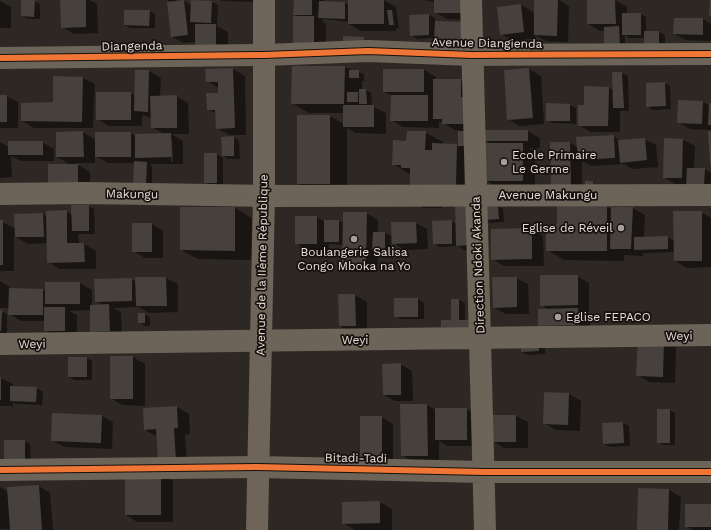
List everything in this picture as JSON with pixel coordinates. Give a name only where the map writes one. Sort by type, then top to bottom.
[{"type":"street","name":"Avenue de la IIème République","points":[[257,530],[264,196],[264,0]]},
{"type":"street","name":"Direction Ndoki Akanda","points":[[471,0],[485,530]]},
{"type":"street","name":"Avenue Diangienda","points":[[264,55],[368,51],[472,55],[711,54]]},
{"type":"street","name":"Diangenda","points":[[0,58],[264,55]]},
{"type":"street","name":"Makungu","points":[[0,194],[86,193],[264,196]]},
{"type":"street","name":"Avenue Makungu","points":[[264,196],[475,194],[711,195]]},
{"type":"street","name":"Weyi","points":[[0,344],[711,335]]},
{"type":"street","name":"Bitadi-Tadi","points":[[0,470],[258,467],[484,472],[711,472]]},
{"type":"building","points":[[21,0],[35,0],[34,17],[21,16]]},
{"type":"building","points":[[60,0],[86,0],[86,27],[61,28]]},
{"type":"building","points":[[184,0],[188,35],[171,37],[167,2]]},
{"type":"building","points":[[191,0],[212,1],[211,23],[190,22]]},
{"type":"building","points":[[294,0],[312,0],[312,15],[293,15]]},
{"type":"building","points":[[348,0],[384,0],[384,24],[348,24]]},
{"type":"building","points":[[434,0],[463,0],[463,13],[434,13]]},
{"type":"building","points":[[534,0],[558,0],[557,36],[534,35]]},
{"type":"building","points":[[587,0],[615,0],[616,24],[587,24]]},
{"type":"building","points":[[710,0],[711,16],[709,16]]},
{"type":"building","points":[[319,1],[345,2],[345,19],[318,18]]},
{"type":"building","points":[[521,4],[524,32],[500,35],[497,7]]},
{"type":"building","points":[[124,10],[150,10],[149,26],[124,25]]},
{"type":"building","points":[[387,10],[392,10],[394,25],[389,25]]},
{"type":"building","points":[[622,13],[641,13],[641,35],[622,35]]},
{"type":"building","points":[[429,14],[429,35],[410,36],[409,15]]},
{"type":"building","points":[[293,16],[314,16],[314,48],[293,48]]},
{"type":"building","points":[[674,18],[703,18],[703,35],[673,34]]},
{"type":"building","points":[[435,21],[467,22],[467,40],[434,39]]},
{"type":"building","points":[[195,24],[216,24],[216,52],[195,52]]},
{"type":"building","points":[[619,26],[620,46],[604,46],[604,27]]},
{"type":"building","points":[[644,31],[659,31],[659,46],[644,46]]},
{"type":"building","points":[[343,36],[364,37],[363,48],[343,47]]},
{"type":"building","points":[[292,66],[345,66],[344,104],[291,104]]},
{"type":"building","points":[[233,68],[235,128],[216,129],[215,110],[207,110],[206,93],[218,93],[218,82],[206,82],[205,69]]},
{"type":"building","points":[[529,68],[533,118],[507,120],[504,70]]},
{"type":"building","points":[[383,69],[424,69],[424,92],[383,92]]},
{"type":"building","points":[[135,70],[149,70],[148,112],[134,111]]},
{"type":"building","points":[[349,70],[359,70],[359,78],[349,78]]},
{"type":"building","points":[[612,72],[622,72],[624,108],[613,108]]},
{"type":"building","points":[[53,76],[83,77],[82,122],[21,121],[21,103],[53,102]]},
{"type":"building","points":[[433,79],[461,79],[461,97],[469,97],[469,124],[442,124],[442,119],[433,119]]},
{"type":"building","points":[[665,82],[666,106],[646,107],[646,83]]},
{"type":"building","points":[[584,86],[609,87],[608,126],[578,126],[578,105],[584,105]]},
{"type":"building","points":[[359,89],[366,89],[367,104],[359,104]]},
{"type":"building","points":[[96,92],[131,92],[131,120],[96,120]]},
{"type":"building","points":[[347,92],[358,92],[358,102],[347,102]]},
{"type":"building","points":[[0,95],[7,95],[7,122],[0,122]]},
{"type":"building","points":[[177,95],[177,128],[151,128],[150,96]]},
{"type":"building","points":[[391,95],[428,95],[428,121],[390,121]]},
{"type":"building","points":[[678,100],[703,101],[702,124],[677,123]]},
{"type":"building","points":[[546,103],[570,104],[570,121],[546,121]]},
{"type":"building","points":[[709,103],[711,103],[711,125],[708,125]]},
{"type":"building","points":[[343,105],[374,105],[374,127],[343,127]]},
{"type":"building","points":[[297,115],[330,115],[330,184],[297,184]]},
{"type":"building","points":[[485,130],[528,130],[528,141],[485,141]]},
{"type":"building","points":[[83,131],[84,157],[56,157],[56,132]]},
{"type":"building","points":[[407,131],[426,131],[425,150],[432,150],[432,143],[457,144],[456,186],[410,185],[410,168],[401,168],[401,165],[392,165],[393,140],[406,141]]},
{"type":"building","points":[[458,131],[471,131],[471,146],[458,146]]},
{"type":"building","points":[[708,131],[711,131],[711,165],[710,165]]},
{"type":"building","points":[[95,132],[131,132],[131,157],[95,157]]},
{"type":"building","points":[[171,133],[172,157],[135,158],[135,134]]},
{"type":"building","points":[[614,135],[615,158],[578,160],[576,137]]},
{"type":"building","points":[[234,136],[234,156],[222,156],[221,137]]},
{"type":"building","points":[[645,138],[647,160],[620,163],[618,140]]},
{"type":"building","points":[[664,138],[683,139],[682,178],[663,178]]},
{"type":"building","points":[[8,141],[43,141],[43,155],[8,155]]},
{"type":"building","points":[[550,142],[570,142],[571,187],[551,187]]},
{"type":"building","name":"Ecole Primaire Le Germe","points":[[486,143],[523,143],[523,181],[486,181]]},
{"type":"building","points":[[204,153],[217,153],[217,183],[204,183]]},
{"type":"building","points":[[134,161],[147,162],[146,186],[133,186]]},
{"type":"building","points":[[48,164],[78,164],[78,185],[48,186]]},
{"type":"building","points":[[687,168],[705,168],[704,187],[686,186]]},
{"type":"building","points":[[585,181],[593,181],[593,187],[585,187]]},
{"type":"building","points":[[470,204],[471,245],[456,246],[455,205]]},
{"type":"building","points":[[71,205],[89,205],[89,231],[72,231]]},
{"type":"building","points":[[498,205],[499,219],[484,220],[483,206]]},
{"type":"building","points":[[557,205],[607,206],[607,251],[546,251],[546,225],[557,225]]},
{"type":"building","points":[[180,207],[235,207],[235,251],[180,250]]},
{"type":"building","name":"Eglise de Réveil","points":[[611,207],[633,207],[631,249],[610,249]]},
{"type":"building","points":[[67,210],[67,243],[84,243],[85,262],[47,263],[46,211]]},
{"type":"building","points":[[673,211],[702,211],[702,261],[674,261]]},
{"type":"building","name":"Boulangerie Salisa Congo Mboka na Yo","points":[[343,212],[367,212],[366,266],[342,266]]},
{"type":"building","points":[[43,213],[44,237],[15,237],[14,214]]},
{"type":"building","points":[[295,216],[317,216],[317,244],[295,244]]},
{"type":"building","points":[[0,220],[3,220],[3,265],[0,265]]},
{"type":"building","points":[[324,220],[339,220],[339,242],[324,242]]},
{"type":"building","points":[[452,220],[452,244],[433,244],[432,221]]},
{"type":"building","points":[[391,222],[416,222],[417,243],[392,244]]},
{"type":"building","points":[[132,223],[152,223],[152,252],[132,252]]},
{"type":"building","points":[[532,228],[532,259],[491,260],[491,229]]},
{"type":"building","points":[[373,232],[385,232],[385,250],[372,249]]},
{"type":"building","points":[[668,236],[668,249],[634,250],[634,237]]},
{"type":"building","points":[[540,275],[578,275],[578,305],[540,306]]},
{"type":"building","points":[[135,277],[166,277],[167,306],[136,306]]},
{"type":"building","points":[[492,277],[517,277],[517,307],[493,308]]},
{"type":"building","points":[[132,278],[132,301],[95,302],[94,279]]},
{"type":"building","points":[[45,282],[80,282],[80,304],[45,304]]},
{"type":"building","points":[[9,288],[43,289],[43,315],[8,315]]},
{"type":"building","points":[[338,294],[355,294],[356,326],[339,326]]},
{"type":"building","points":[[394,298],[418,298],[418,317],[394,317]]},
{"type":"building","points":[[451,299],[459,299],[459,320],[470,320],[470,328],[441,327],[441,320],[451,320]]},
{"type":"building","points":[[109,304],[110,331],[90,332],[90,305]]},
{"type":"building","points":[[44,307],[65,307],[65,331],[44,331]]},
{"type":"building","name":"Eglise FEPACO","points":[[578,308],[579,325],[538,326],[538,309]]},
{"type":"building","points":[[0,310],[2,310],[1,331],[0,331]]},
{"type":"building","points":[[138,313],[145,313],[145,323],[138,323]]},
{"type":"building","points":[[638,338],[664,339],[663,377],[636,376]]},
{"type":"building","points":[[539,344],[539,351],[521,352],[521,345]]},
{"type":"building","points":[[110,356],[133,356],[133,399],[110,399]]},
{"type":"building","points":[[68,357],[87,357],[87,377],[68,377]]},
{"type":"building","points":[[401,363],[401,395],[383,395],[382,364]]},
{"type":"building","points":[[1,377],[1,400],[0,400]]},
{"type":"building","points":[[10,386],[37,387],[36,402],[10,401]]},
{"type":"building","points":[[544,392],[569,393],[568,425],[543,424]]},
{"type":"building","points":[[400,404],[427,404],[428,456],[401,456]]},
{"type":"building","points":[[177,406],[178,428],[174,428],[176,461],[158,462],[156,429],[144,430],[143,408]]},
{"type":"building","points":[[435,408],[467,408],[467,440],[435,440]]},
{"type":"building","points":[[657,409],[670,409],[670,443],[657,443]]},
{"type":"building","points":[[52,413],[102,415],[101,443],[51,441]]},
{"type":"building","points":[[491,415],[516,415],[516,442],[491,442]]},
{"type":"building","points":[[360,416],[382,416],[382,457],[360,457]]},
{"type":"building","points":[[623,422],[624,443],[603,444],[602,423]]},
{"type":"building","points":[[4,440],[25,440],[25,462],[4,462]]},
{"type":"building","points":[[125,474],[161,474],[161,515],[125,515]]},
{"type":"building","points":[[39,485],[42,530],[10,530],[7,487]]},
{"type":"building","points":[[638,488],[669,489],[668,530],[637,530]]},
{"type":"building","points":[[380,501],[380,523],[342,524],[342,502]]},
{"type":"building","points":[[685,504],[711,504],[711,527],[685,527]]},
{"type":"cycle path","points":[[0,58],[264,55],[368,51],[472,55],[711,54]]},
{"type":"cycle path","points":[[0,470],[258,467],[484,472],[711,472]]},
{"type":"place","name":"Ecole Primaire Le Germe","points":[[504,162]]},
{"type":"place","name":"Eglise de Réveil","points":[[621,228]]},
{"type":"place","name":"Boulangerie Salisa Congo Mboka na Yo","points":[[354,239]]},
{"type":"place","name":"Eglise FEPACO","points":[[558,317]]}]
